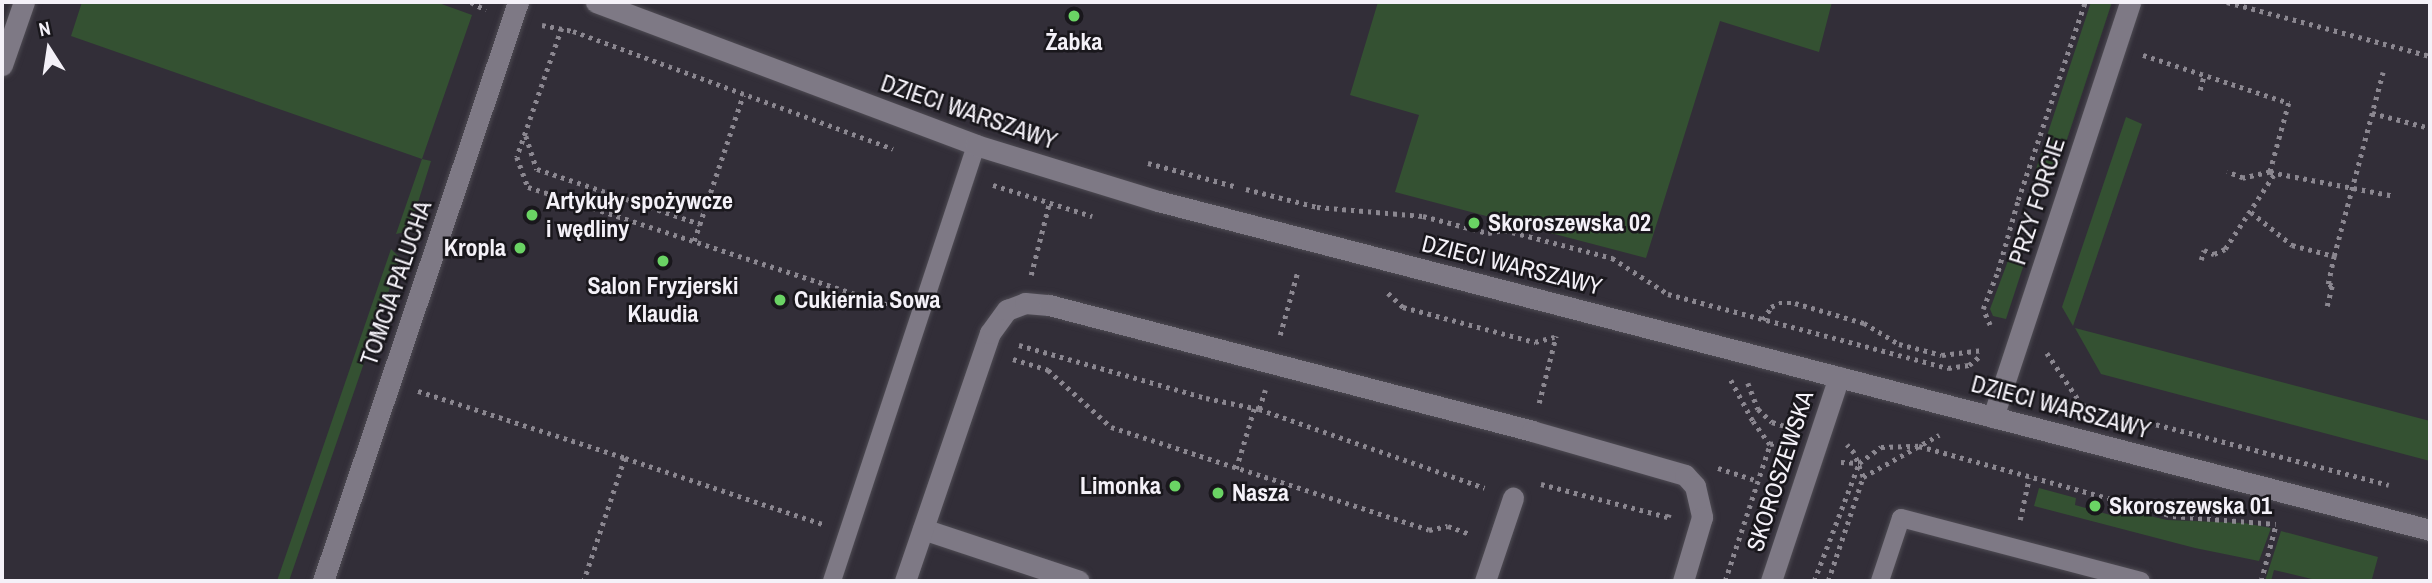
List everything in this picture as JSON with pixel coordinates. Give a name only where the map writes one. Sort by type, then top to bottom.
[{"type":"street","points":[[2,65],[24,2]]},
{"type":"street","name":"TOMCIA PALUCHA","points":[[323,581],[519,2]]},
{"type":"street","name":"DZIECI WARSZAWY","points":[[596,2],[976,145],[1158,201],[2430,530]]},
{"type":"street","name":"PRZY FORCIE","points":[[1986,415],[2130,2]]},
{"type":"street","points":[[905,581],[990,333],[1007,310],[1025,303],[1049,305],[1519,427],[1685,475],[1695,486],[1702,517],[1683,581]]},
{"type":"street","name":"SKOROSZEWSKA","points":[[1771,581],[1839,377]]},
{"type":"street","points":[[1485,581],[1513,498]]},
{"type":"street","points":[[923,529],[1079,581]]},
{"type":"lane","points":[[832,581],[976,145]]},
{"type":"lane","points":[[1880,581],[1901,518],[2141,581]]},
{"type":"path","points":[[471,2],[490,11]]},
{"type":"path","points":[[1992,332],[1983,309],[1998,271],[2018,200],[2085,2]]},
{"type":"path","points":[[2227,2],[2430,56]]},
{"type":"path","points":[[573,31],[575,23]]},
{"type":"path","points":[[535,24],[573,31],[906,154]]},
{"type":"path","points":[[562,28],[517,157],[528,187],[900,309]]},
{"type":"path","points":[[2139,54],[2289,103],[2273,173],[2251,212],[2225,249],[2214,254],[2204,250],[2201,260]]},
{"type":"path","points":[[2327,306],[2332,286],[2328,285],[2334,256],[2383,72]]},
{"type":"path","points":[[2200,90],[2204,75]]},
{"type":"path","points":[[694,241],[743,95]]},
{"type":"path","points":[[951,100],[1035,129]]},
{"type":"path","points":[[2372,113],[2430,128]]},
{"type":"path","points":[[525,135],[537,169],[700,224]]},
{"type":"path","points":[[1137,160],[1317,207],[1423,216],[1488,233],[1504,230],[1612,258],[1668,294],[1948,368],[1969,365],[1986,351],[1989,341]]},
{"type":"path","points":[[2227,172],[2242,177],[2273,173],[2395,196]]},
{"type":"path","points":[[1037,245],[1049,204]]},
{"type":"path","points":[[2251,212],[2292,246],[2334,256]]},
{"type":"path","points":[[1286,311],[1298,270]]},
{"type":"path","points":[[1025,303],[1019,346],[1254,409],[1513,498],[1520,478],[1668,517],[1685,475]]},
{"type":"path","points":[[1761,328],[1771,307],[1779,303],[1795,303],[1864,323],[1899,344],[1942,355],[1986,351]]},
{"type":"path","points":[[1546,379],[1556,336]]},
{"type":"path","points":[[2043,348],[2082,405],[2390,485]]},
{"type":"path","points":[[1010,358],[1048,370],[1111,427],[1429,530],[1448,526],[1498,544]]},
{"type":"path","points":[[1731,382],[1770,444]]},
{"type":"path","points":[[1748,382],[1758,409],[1772,422],[1783,426]]},
{"type":"path","points":[[423,392],[814,522]]},
{"type":"path","points":[[1236,469],[1254,409]]},
{"type":"path","points":[[1863,477],[1919,446],[1986,415]]},
{"type":"path","points":[[1770,444],[1777,443]]},
{"type":"path","points":[[1828,581],[1863,477],[1859,463],[1847,445],[1839,443]]},
{"type":"path","points":[[1725,581],[1770,444]]},
{"type":"path","points":[[1814,581],[1859,463],[1881,447],[1919,446],[2173,516],[2289,527]]},
{"type":"path","points":[[584,581],[625,458]]},
{"type":"path","points":[[1751,478],[1758,481]]},
{"type":"path","points":[[2023,503],[2029,478]]},
{"type":"path","points":[[2261,581],[2276,524]]},
{"type":"green space","points":[[82,2],[436,2],[472,15],[422,159],[71,36]]},
{"type":"green space","points":[[1378,2],[1832,2],[1819,52],[1720,21],[1646,258],[1395,192],[1419,115],[1350,95]]},
{"type":"green space","points":[[2091,2],[2112,2],[2055,176],[2036,169]]},
{"type":"green space","points":[[2126,117],[2142,124],[2073,326],[2062,307]]},
{"type":"green space","points":[[422,159],[431,161],[409,231],[396,234]]},
{"type":"green space","points":[[391,249],[400,258],[289,581],[277,581]]},
{"type":"green space","points":[[2012,250],[2018,252],[2024,264],[2006,319],[1993,316],[1990,309]]},
{"type":"green space","points":[[2075,328],[2430,421],[2430,461],[2101,374]]},
{"type":"green space","points":[[2039,488],[2076,498],[2075,505],[2114,516],[2116,508],[2167,520],[2244,523],[2271,528],[2259,561],[2195,548],[2034,506]]},
{"type":"green space","points":[[2281,531],[2378,557],[2372,579],[2378,581],[2320,581],[2274,570],[2271,581],[2265,581]]},
{"type":"place","name":"Żabka","points":[[1074,16]]},
{"type":"place","name":"Artykuły spożywcze i wędliny","points":[[532,215]]},
{"type":"place","name":"Skoroszewska 02","points":[[1474,223]]},
{"type":"place","name":"Kropla","points":[[520,248]]},
{"type":"place","name":"Salon Fryzjerski Klaudia","points":[[663,261]]},
{"type":"place","name":"Cukiernia Sowa","points":[[780,300]]},
{"type":"place","name":"Limonka","points":[[1175,486]]},
{"type":"place","name":"Nasza","points":[[1218,493]]},
{"type":"place","name":"Skoroszewska 01","points":[[2095,506]]}]
